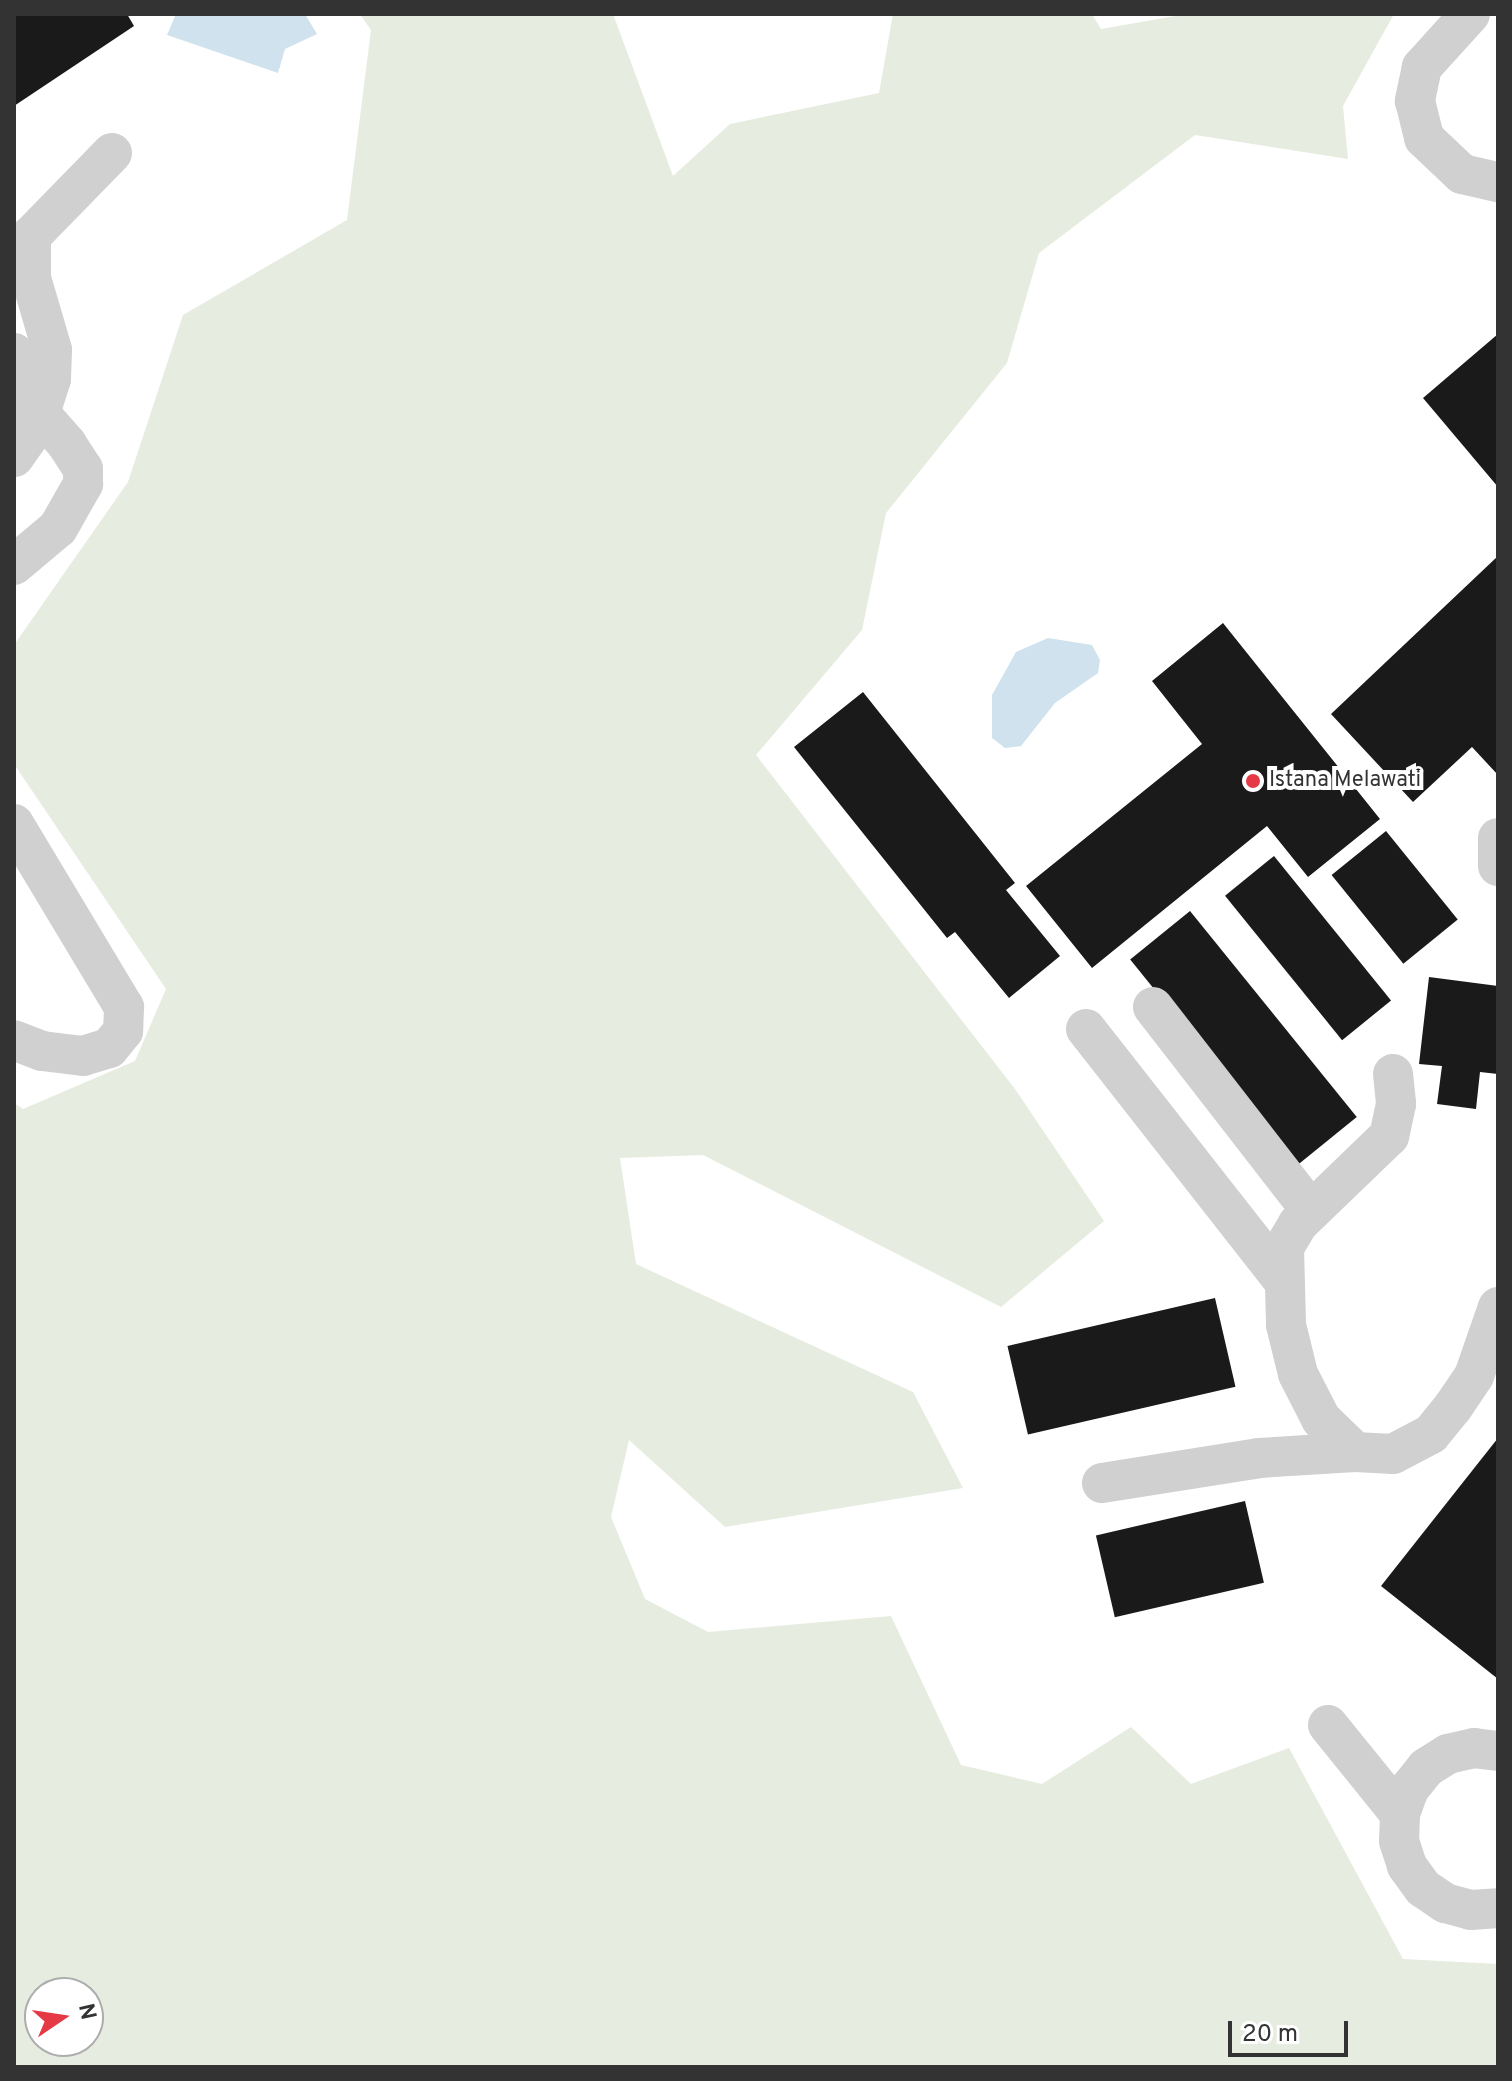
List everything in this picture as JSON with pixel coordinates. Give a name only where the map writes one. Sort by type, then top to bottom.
[{"type":"lane","points":[[1470,14],[1422,67],[1415,101],[1424,138],[1462,174],[1498,182]]},
{"type":"lane","points":[[14,457],[36,426],[51,379],[52,350],[22,245],[112,153]]},
{"type":"lane","points":[[14,353],[27,372],[21,415],[67,444],[83,469],[83,484],[58,528],[14,565]]},
{"type":"lane","points":[[14,824],[124,1007],[123,1031],[109,1048],[83,1056],[42,1051],[14,1040]]},
{"type":"lane","points":[[1498,838],[1498,866]]},
{"type":"lane","points":[[1153,1007],[1311,1211]]},
{"type":"lane","points":[[1086,1029],[1281,1278]]},
{"type":"lane","points":[[1355,1452],[1321,1419],[1298,1374],[1281,1278],[1284,1247],[1311,1211],[1389,1136],[1396,1104],[1393,1074]]},
{"type":"lane","points":[[1102,1483],[1259,1458],[1355,1452],[1393,1454],[1431,1434],[1474,1376],[1498,1307]]},
{"type":"lane","points":[[1328,1725],[1400,1814]]},
{"type":"lane","points":[[1498,1751],[1474,1748],[1448,1754],[1426,1768],[1409,1789],[1400,1814],[1399,1841],[1407,1866],[1423,1888],[1445,1903],[1471,1910],[1498,1908]]},
{"type":"shaded area","points":[[360,14],[613,14],[673,176],[730,124],[879,93],[893,14],[1092,14],[1101,29],[1187,14],[1394,14],[1343,106],[1348,159],[1195,135],[1039,253],[1007,363],[886,513],[862,630],[756,755],[1015,1089],[1104,1221],[1001,1307],[703,1155],[620,1158],[636,1264],[913,1392],[963,1488],[725,1527],[629,1440],[611,1517],[645,1599],[708,1632],[891,1616],[961,1765],[1042,1784],[1131,1727],[1191,1784],[1289,1748],[1403,1959],[1498,1964],[1498,2067],[14,2067],[14,1103],[23,1109],[135,1061],[166,989],[14,764],[14,645],[128,482],[183,315],[347,220],[371,30]]},
{"type":"water","points":[[176,14],[305,14],[317,34],[285,49],[278,73],[167,35]]},
{"type":"water","points":[[1048,638],[1092,645],[1100,660],[1098,673],[1055,703],[1021,746],[1005,748],[992,738],[992,695],[1016,652]]},
{"type":"building","points":[[14,14],[127,14],[134,26],[14,106]]},
{"type":"building","points":[[1498,334],[1498,487],[1423,398]]},
{"type":"building","name":"Istana Melawati","points":[[1498,556],[1498,775],[1472,747],[1413,802],[1331,714]]},
{"type":"building","name":"Istana Melawati","points":[[1223,623],[1380,819],[1308,877],[1267,826],[1092,968],[1026,886],[1202,744],[1152,681]]},
{"type":"building","points":[[863,692],[1015,883],[1006,890],[1060,956],[1009,998],[955,932],[947,938],[794,747]]},
{"type":"building","name":"Istana Melawati","points":[[1386,831],[1458,920],[1403,964],[1332,875]]},
{"type":"building","name":"Istana Melawati","points":[[1274,856],[1391,1001],[1342,1040],[1225,896]]},
{"type":"building","points":[[1190,911],[1357,1117],[1297,1165],[1130,959]]},
{"type":"building","points":[[1429,977],[1498,986],[1498,1074],[1480,1072],[1476,1109],[1437,1104],[1442,1066],[1419,1064]]},
{"type":"building","points":[[1215,1298],[1235,1387],[1028,1435],[1007,1346]]},
{"type":"building","points":[[1498,1438],[1498,1679],[1381,1586]]},
{"type":"building","points":[[1245,1501],[1264,1583],[1115,1617],[1096,1535]]},
{"type":"place","name":"Istana Melawati","points":[[1253,781]]}]
